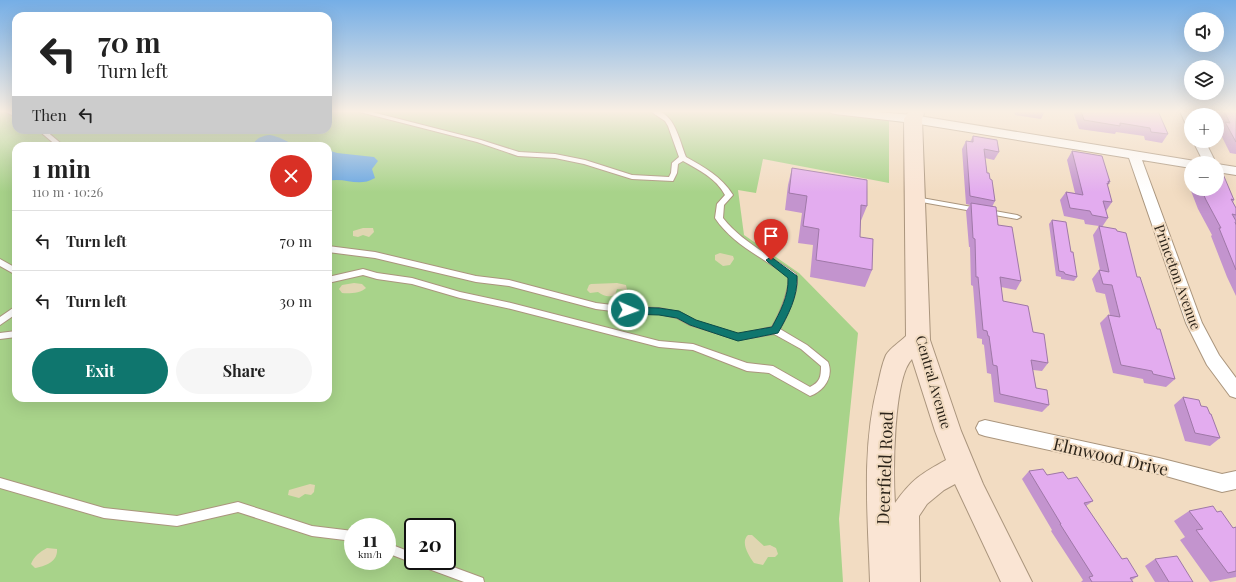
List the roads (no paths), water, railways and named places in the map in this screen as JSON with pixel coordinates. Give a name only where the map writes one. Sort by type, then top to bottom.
[{"type":"main road","name":"Central Avenue","points":[[914,138],[918,340],[948,431],[962,466],[972,490],[1017,582]]},
{"type":"main road","name":"Deerfield Road","points":[[885,582],[881,499],[882,439],[886,401],[896,360],[918,340]]},
{"type":"main road","name":"Deerfield Road","points":[[905,582],[905,513],[917,495],[934,481],[962,466]]},
{"type":"street","points":[[1045,138],[1184,163]]},
{"type":"street","name":"Princeton Avenue","points":[[1134,155],[1194,323],[1213,360],[1236,391]]},
{"type":"street","points":[[1224,169],[1236,171]]},
{"type":"street","name":"Elmwood Drive","points":[[985,428],[1159,466],[1231,485]]},
{"type":"lane","points":[[468,138],[518,154],[555,156],[585,162],[632,177],[671,179],[674,173],[675,163],[682,158]]},
{"type":"lane","points":[[676,138],[682,158],[714,176],[724,185],[729,195],[721,204],[719,218],[725,226],[737,238],[793,276],[793,286],[786,310],[775,330]]},
{"type":"lane","points":[[915,198],[1017,217]]},
{"type":"lane","points":[[332,249],[375,255],[476,279],[509,283],[596,306],[679,315],[693,323],[738,337],[775,330],[804,347],[825,365],[825,378],[817,388],[810,392],[770,369],[747,367],[693,347],[659,344],[511,306],[460,295],[412,281],[378,276],[363,272],[332,279]]},
{"type":"lane","points":[[0,262],[12,270]]},
{"type":"lane","points":[[0,322],[12,312]]},
{"type":"lane","points":[[0,336],[12,334]]},
{"type":"lane","points":[[0,483],[104,514],[177,521],[238,507],[312,531],[344,535]]},
{"type":"lane","points":[[446,570],[479,582]]},
{"type":"water","points":[[259,138],[280,138],[288,142],[255,142]]},
{"type":"water","points":[[332,151],[374,157],[378,161],[372,169],[375,178],[369,181],[357,182],[332,180]]}]
